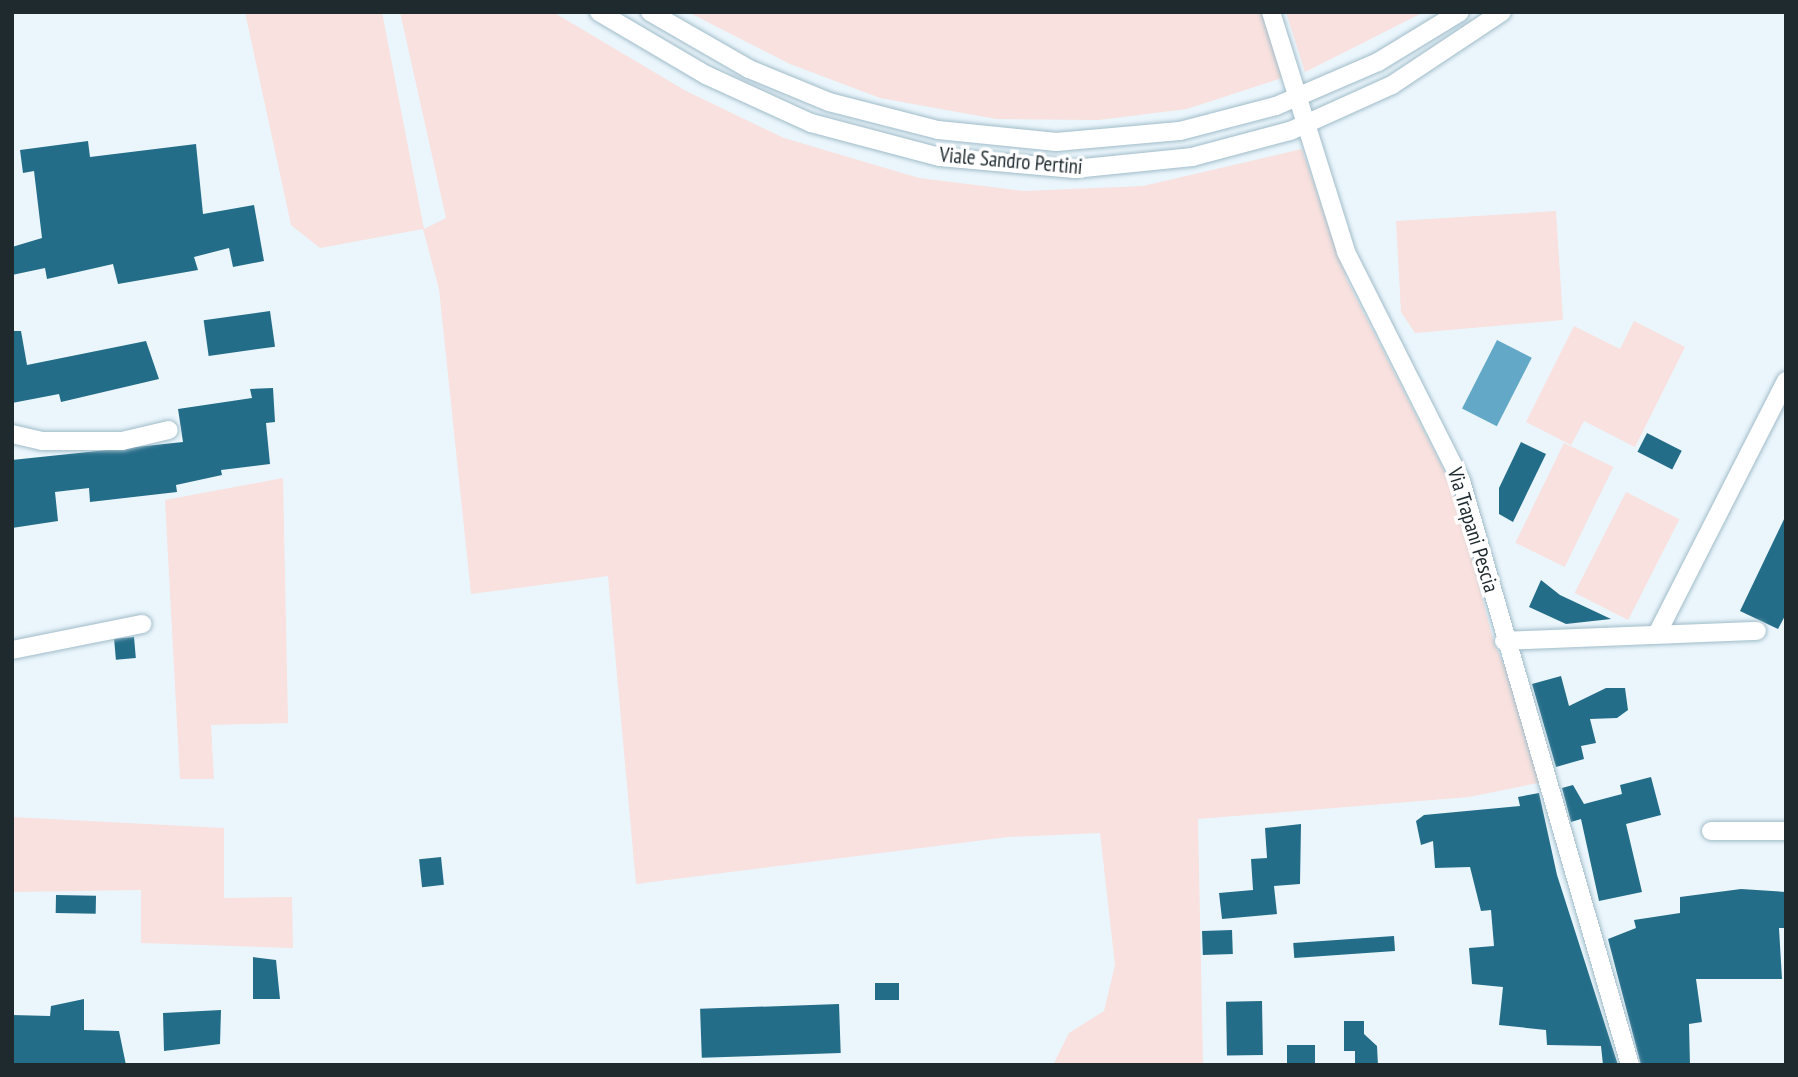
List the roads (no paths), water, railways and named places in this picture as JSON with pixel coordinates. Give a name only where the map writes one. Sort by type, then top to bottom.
[{"type":"street","name":"Viale Sandro Pertini","points":[[599,12],[770,107],[854,137],[940,157],[1035,167],[1118,167],[1232,148],[1307,125],[1392,85],[1502,12]]},
{"type":"street","name":"Viale Sandro Pertini","points":[[650,12],[789,87],[876,116],[979,136],[1133,138],[1218,123],[1298,98],[1378,62],[1460,12]]},
{"type":"street","name":"Via Trapani Pescia","points":[[1271,12],[1346,252],[1461,481],[1504,641],[1525,685],[1630,1065]]},
{"type":"street","points":[[1658,632],[1786,381]]},
{"type":"street","points":[[12,434],[41,441],[122,441],[169,430]]},
{"type":"street","points":[[12,650],[142,624]]},
{"type":"street","points":[[1504,641],[1658,632],[1756,631]]},
{"type":"street","points":[[1711,831],[1786,831]]},
{"type":"water","points":[[1497,340],[1532,358],[1497,426],[1462,409]]}]
